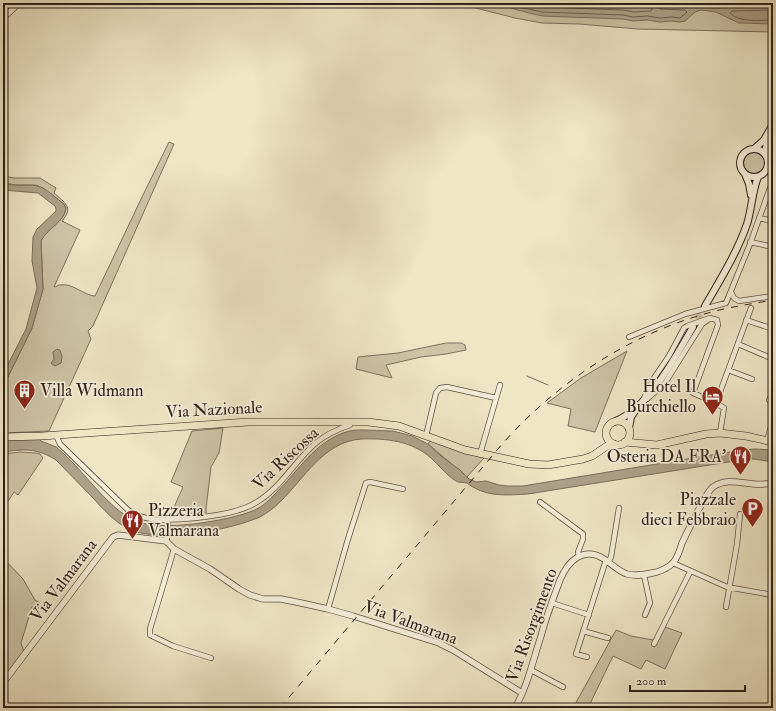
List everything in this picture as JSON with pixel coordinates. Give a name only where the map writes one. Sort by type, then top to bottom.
[{"type":"main road","points":[[752,196],[745,174],[740,168],[739,161],[746,151],[755,148],[762,143],[773,124]]},
{"type":"main road","points":[[765,154],[768,135]]},
{"type":"main road","points":[[704,306],[729,263],[743,234],[758,177],[771,166],[765,154],[755,148]]},
{"type":"main road","points":[[745,174],[752,177],[758,177]]},
{"type":"main road","points":[[625,442],[629,437],[631,417],[669,366],[693,326]]},
{"type":"main road","points":[[599,451],[607,436],[608,426],[627,416],[639,406]]},
{"type":"main road","points":[[616,421],[624,423],[633,435],[640,439],[648,441],[671,442]]},
{"type":"main road","name":"Via Nazionale","points":[[3,437],[255,422],[350,422],[387,424],[412,430],[449,445],[480,454],[522,463],[543,465],[583,459],[592,456],[607,446],[614,444]]},
{"type":"main road","points":[[607,436],[609,441],[614,444],[625,442],[653,445],[706,434],[720,433],[770,441]]},
{"type":"street","points":[[3,18],[19,3]]},
{"type":"street","points":[[629,337],[685,314],[726,303],[770,188],[773,185]]},
{"type":"street","points":[[759,218],[773,222]]},
{"type":"street","points":[[750,242],[773,247]]},
{"type":"street","points":[[731,292],[734,298],[739,301],[773,296]]},
{"type":"street","points":[[716,403],[751,308]]},
{"type":"street","points":[[714,319],[718,322],[718,325],[693,393],[724,408],[720,433]]},
{"type":"street","points":[[639,406],[658,391],[665,383],[702,324],[714,319]]},
{"type":"street","points":[[639,406],[648,388],[670,356],[684,328],[702,321],[714,319]]},
{"type":"street","points":[[746,320],[773,329]]},
{"type":"street","points":[[738,344],[773,358]]},
{"type":"street","points":[[728,370],[752,379]]},
{"type":"street","points":[[480,454],[500,385]]},
{"type":"street","points":[[426,436],[436,393],[440,388],[447,387],[496,398]]},
{"type":"street","points":[[773,392],[769,400],[773,401]]},
{"type":"street","points":[[770,441],[773,419]]},
{"type":"street","name":"Via Riscossa","points":[[56,435],[60,444],[128,510],[146,519],[168,521],[204,517],[227,512],[257,502],[280,482],[318,442],[350,425],[350,422]]},
{"type":"street","points":[[328,609],[366,483],[370,482],[403,489]]},
{"type":"street","points":[[773,482],[764,485],[726,483],[713,487],[698,509],[673,564],[730,588],[773,595]]},
{"type":"street","name":"Via Risorgimento","points":[[540,502],[583,534],[583,539],[578,552],[579,556]]},
{"type":"street","points":[[587,657],[576,654],[607,561],[611,557],[619,508]]},
{"type":"street","points":[[726,607],[737,544],[740,514]]},
{"type":"street","points":[[167,538],[168,521]]},
{"type":"street","name":"Via Valmarana","points":[[3,683],[112,537],[118,535],[167,538],[174,549],[210,568],[250,595],[263,599],[301,603],[328,609],[444,645],[522,693]]},
{"type":"street","points":[[174,549],[150,629],[150,635],[173,646],[211,658]]},
{"type":"street","name":"Via Risorgimento","points":[[515,708],[531,670],[541,635],[563,572],[572,561],[579,556],[592,554],[628,574],[644,574],[659,571],[673,564]]},
{"type":"street","points":[[654,644],[690,572]]},
{"type":"street","points":[[644,574],[650,603],[645,615]]},
{"type":"street","points":[[552,603],[589,615]]},
{"type":"street","points":[[583,631],[608,638]]},
{"type":"street","points":[[531,670],[563,687]]},
{"type":"shaded area","points":[[456,3],[773,3],[773,32],[638,29],[579,24],[542,23],[515,18]]},
{"type":"shaded area","points":[[169,142],[174,144],[93,326],[88,331],[91,339],[49,431],[3,433],[3,387],[32,328],[43,289],[41,241],[47,232],[59,222],[65,213],[66,208],[64,204],[43,188],[36,185],[3,183],[3,176],[14,178],[40,178],[56,188],[54,193],[65,203],[68,209],[66,216],[62,221],[80,230],[54,287],[69,285],[87,294],[95,296]]},
{"type":"shaded area","points":[[754,151],[759,152],[765,158],[765,168],[759,174],[754,175],[749,174],[743,168],[742,163],[743,158],[749,152]]},
{"type":"shaded area","points":[[446,343],[461,343],[465,345],[466,350],[421,357],[386,365],[392,378],[356,369],[358,357],[398,353]]},
{"type":"shaded area","points":[[627,351],[595,432],[568,426],[571,409],[547,403],[581,378]]},
{"type":"shaded area","points":[[223,428],[219,453],[211,467],[206,513],[170,516],[183,487],[171,482],[192,431]]},
{"type":"shaded area","points":[[431,440],[447,447],[484,458],[467,477],[428,444]]},
{"type":"shaded area","points":[[20,452],[40,454],[43,458],[18,495],[14,492],[3,509],[3,454]]},
{"type":"shaded area","points":[[3,558],[23,579],[35,600],[40,603],[38,609],[32,607],[21,643],[24,652],[8,672],[3,674]]},
{"type":"shaded area","points":[[665,627],[682,633],[665,669],[646,660],[641,669],[613,656],[588,708],[573,708],[616,630],[631,636],[653,640]]},
{"type":"water","points":[[489,3],[616,3],[716,8],[773,6],[773,24],[739,23],[716,12],[701,10],[695,12],[685,21],[680,22],[543,16]]},
{"type":"water","points":[[3,183],[41,187],[62,202],[66,208],[65,213],[59,222],[47,232],[41,241],[43,289],[32,328],[3,387],[3,374],[26,329],[37,288],[32,261],[33,237],[37,229],[56,211],[56,209],[55,206],[38,193],[3,190]]},
{"type":"water","points":[[57,349],[60,350],[62,356],[61,363],[55,366],[51,363],[54,359],[53,352]]},
{"type":"water","points":[[353,430],[393,431],[412,436],[428,444],[469,479],[476,482],[486,481],[507,486],[523,486],[742,450],[773,450],[773,462],[754,459],[741,460],[528,494],[501,495],[487,493],[474,488],[467,483],[456,481],[424,452],[407,444],[380,439],[361,439],[336,447],[325,454],[280,502],[260,517],[212,531],[192,534],[154,535],[138,532],[125,527],[112,518],[56,460],[49,456],[30,450],[3,452],[3,440],[39,439],[56,447],[116,508],[135,521],[161,525],[195,524],[229,518],[255,510],[264,505],[325,442],[346,432]]},
{"type":"waterway","points":[[527,376],[548,385]]},
{"type":"tunnel","points":[[693,327],[705,306]]},
{"type":"railway","points":[[280,708],[503,443],[547,400],[596,363],[650,334],[678,322],[708,313],[773,300]]},
{"type":"place","name":"Villa Widmann","points":[[24,410]]},
{"type":"place","name":"Hotel Il Burchiello","points":[[712,416]]},
{"type":"place","name":"Osteria DA FRA'","points":[[741,476]]},
{"type":"place","name":"Piazzale dieci Febbraio","points":[[752,528]]},
{"type":"place","name":"Pizzeria Valmarana","points":[[132,540]]}]
